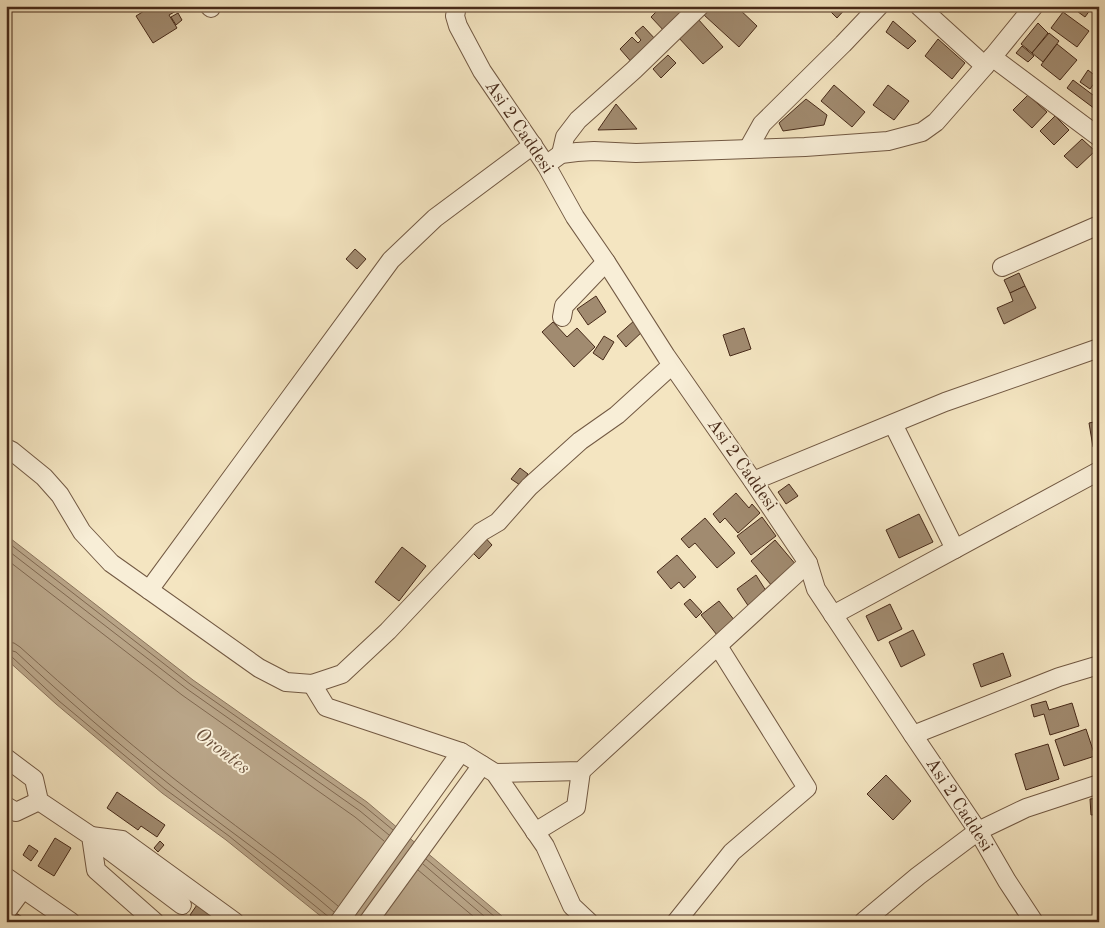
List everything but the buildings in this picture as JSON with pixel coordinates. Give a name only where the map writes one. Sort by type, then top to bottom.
[{"type":"street","name":"Asi 2 Caddesi","points":[[457,6],[455,16],[458,26],[482,71],[546,164],[575,217],[672,365],[754,481],[808,563],[816,589],[978,831],[1034,922]]},
{"type":"street","points":[[560,154],[566,137],[578,120],[634,70],[700,6]]},
{"type":"street","points":[[748,149],[762,124],[844,44],[879,6]]},
{"type":"street","points":[[919,6],[989,62],[1099,137]]},
{"type":"street","points":[[546,164],[560,154],[594,151],[636,153],[805,147],[888,140],[922,132],[936,122],[989,62],[1034,6]]},
{"type":"street","points":[[149,590],[391,260],[435,218],[533,145]]},
{"type":"street","points":[[1002,267],[1099,225]]},
{"type":"street","points":[[562,317],[564,306],[606,262]]},
{"type":"street","points":[[754,481],[945,402],[1099,348]]},
{"type":"street","points":[[6,448],[49,483],[60,495],[82,532],[111,563],[259,668],[286,682],[312,684],[342,674],[388,631],[481,532],[498,522],[529,487],[580,441],[617,414],[672,365]]},
{"type":"street","points":[[893,424],[955,549]]},
{"type":"street","points":[[834,615],[1099,471]]},
{"type":"street","points":[[535,832],[576,807],[581,771],[808,563]]},
{"type":"street","points":[[676,922],[732,852],[807,788],[718,646]]},
{"type":"street","points":[[913,735],[1059,677],[1099,665]]},
{"type":"street","points":[[312,684],[326,707],[461,752],[488,769],[545,846],[572,906],[589,922]]},
{"type":"street","points":[[338,922],[461,752]]},
{"type":"street","points":[[6,758],[34,779],[39,801],[91,836],[182,905]]},
{"type":"street","points":[[488,769],[581,771]]},
{"type":"street","points":[[368,922],[488,769]]},
{"type":"street","points":[[863,922],[918,876],[978,831],[1026,808],[1099,784]]},
{"type":"street","points":[[6,806],[16,812],[39,801]]},
{"type":"street","points":[[91,836],[96,870],[155,922]]},
{"type":"street","points":[[91,836],[122,840],[235,922]]},
{"type":"street","points":[[6,877],[72,922]]},
{"type":"street","points":[[6,912],[23,888]]},
{"type":"water","name":"Orontes","points":[[6,535],[193,680],[367,802],[509,922],[328,922],[226,840],[162,793],[56,704],[6,659]]}]
